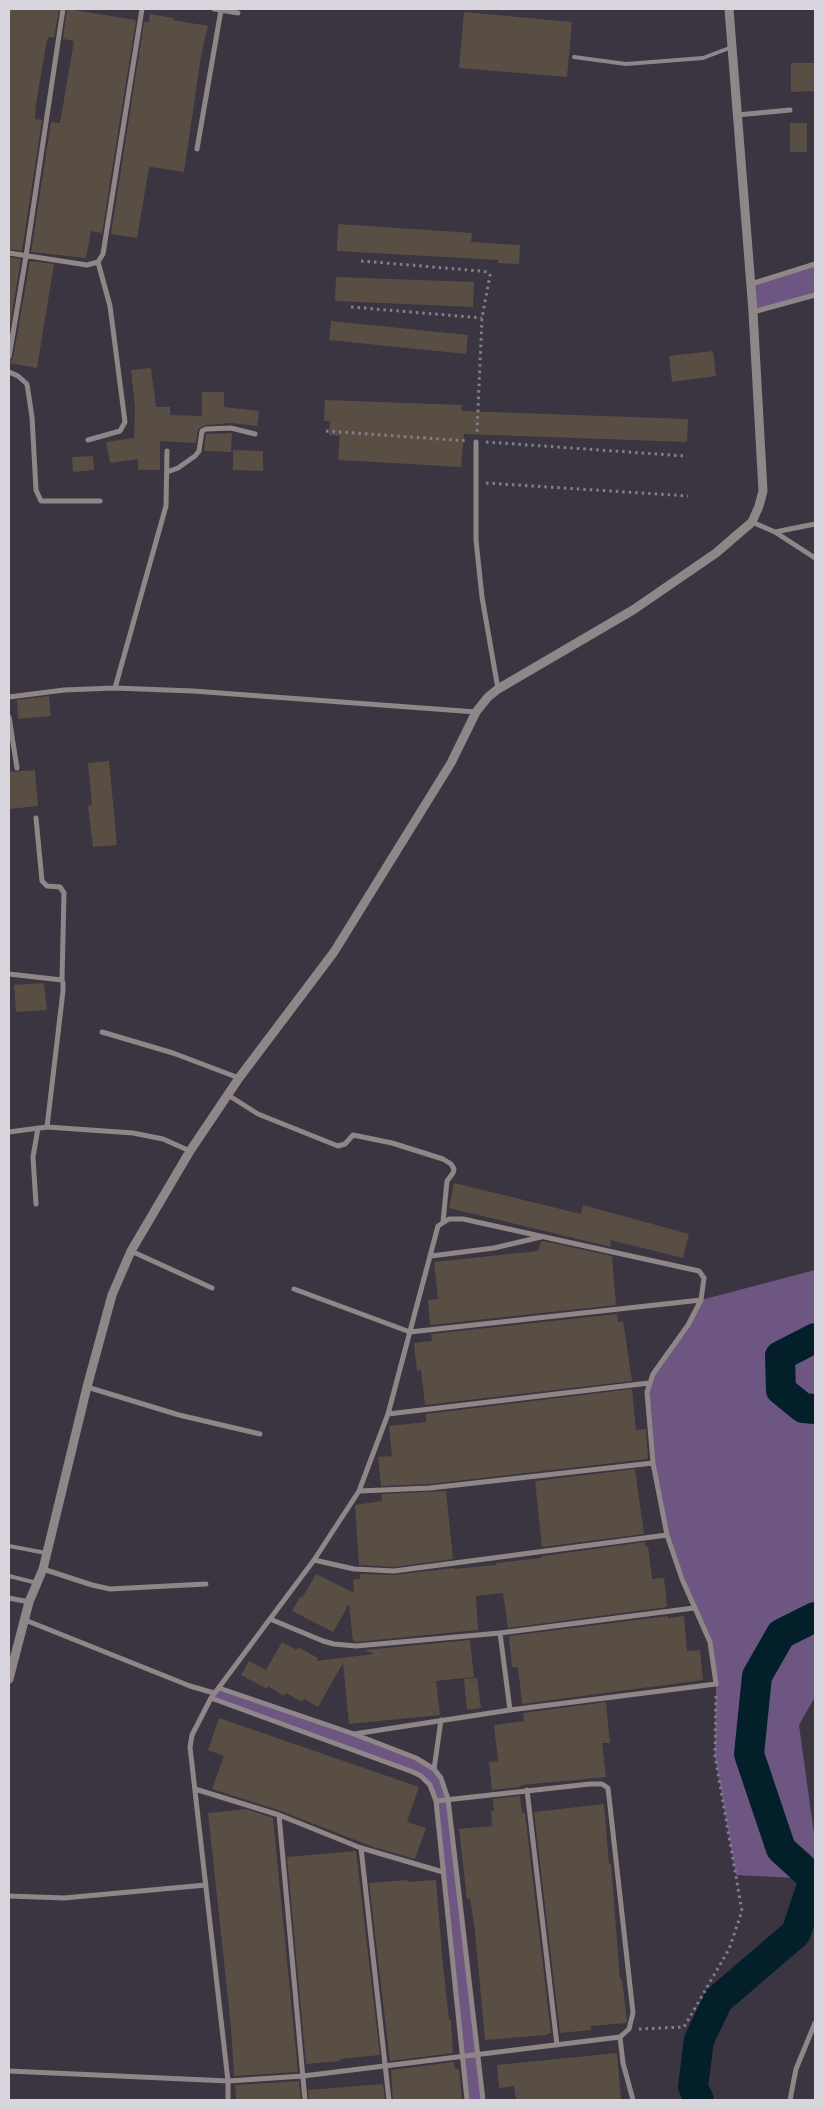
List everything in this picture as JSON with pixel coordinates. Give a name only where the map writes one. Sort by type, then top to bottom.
[{"type":"street","points":[[9,356],[63,9]]},
{"type":"street","points":[[9,253],[87,265],[98,262],[103,254],[142,9]]},
{"type":"street","points":[[214,9],[238,14]]},
{"type":"street","points":[[9,1679],[24,1620],[44,1569],[86,1387],[112,1294],[131,1252],[190,1151],[239,1078],[334,952],[450,763],[476,712],[488,697],[498,689],[633,610],[716,553],[752,522],[759,506],[763,491],[753,312],[728,9]]},
{"type":"street","points":[[197,149],[221,10]]},
{"type":"street","points":[[737,115],[790,110]]},
{"type":"street","points":[[88,440],[120,431],[125,422],[110,306],[98,262]]},
{"type":"street","points":[[751,284],[815,264]]},
{"type":"street","points":[[753,312],[815,295]]},
{"type":"street","points":[[9,372],[18,376],[27,384],[32,417],[36,490],[41,501],[100,501]]},
{"type":"street","points":[[167,472],[178,468],[195,456],[199,451],[202,431],[206,429],[231,428],[254,434]]},
{"type":"street","points":[[476,442],[478,482],[476,540],[482,597],[498,689]]},
{"type":"street","points":[[115,688],[166,506],[167,451]]},
{"type":"street","points":[[752,522],[775,532],[815,558]]},
{"type":"street","points":[[775,532],[815,524]]},
{"type":"street","points":[[9,697],[64,690],[115,688],[193,691],[476,712]]},
{"type":"street","points":[[9,717],[17,768]]},
{"type":"street","points":[[36,818],[42,881],[48,886],[60,887],[64,893],[62,980],[64,991],[47,1128]]},
{"type":"street","points":[[9,974],[62,980]]},
{"type":"street","points":[[102,1032],[173,1053],[239,1078]]},
{"type":"street","points":[[228,1095],[258,1114],[338,1146],[345,1144],[353,1136],[392,1143],[443,1159],[451,1164],[454,1169],[447,1181],[443,1222],[435,1231],[431,1256],[388,1414],[359,1491],[314,1560],[214,1693],[191,1741],[228,2081],[228,2100]]},
{"type":"street","points":[[36,1204],[32,1157],[38,1128]]},
{"type":"street","points":[[9,1132],[47,1128],[148,1135],[190,1151]]},
{"type":"street","points":[[354,1734],[510,1710],[716,1684],[710,1642],[682,1579],[667,1535],[653,1463],[647,1392],[649,1383],[688,1325],[700,1300],[704,1278],[699,1271],[692,1268],[543,1236],[463,1219],[443,1222]]},
{"type":"street","points":[[431,1256],[494,1248],[543,1236]]},
{"type":"street","points":[[131,1252],[212,1288]]},
{"type":"street","points":[[294,1289],[410,1332],[700,1300]]},
{"type":"street","points":[[388,1414],[649,1383]]},
{"type":"street","points":[[86,1387],[179,1415],[260,1434]]},
{"type":"street","points":[[359,1491],[453,1486],[653,1463]]},
{"type":"street","points":[[314,1560],[354,1569],[394,1570],[667,1535]]},
{"type":"street","points":[[44,1569],[110,1590],[206,1584]]},
{"type":"street","points":[[9,1598],[30,1602]]},
{"type":"street","points":[[270,1619],[323,1641],[345,1646],[500,1633],[694,1608]]},
{"type":"street","points":[[24,1620],[190,1686],[214,1693]]},
{"type":"street","points":[[500,1633],[510,1710]]},
{"type":"street","points":[[218,1688],[354,1734],[416,1758],[434,1768],[441,1778],[448,1799],[483,2100]]},
{"type":"street","points":[[211,1698],[421,1776],[430,1785],[436,1801],[468,2100]]},
{"type":"street","points":[[434,1768],[441,1720]]},
{"type":"street","points":[[9,2071],[228,2081],[303,2076],[385,2067],[620,2037],[628,2029],[633,2013],[608,1788],[598,1784],[436,1801]]},
{"type":"street","points":[[195,1789],[279,1815],[361,1848],[443,1872]]},
{"type":"street","points":[[527,1790],[557,2045]]},
{"type":"street","points":[[279,1815],[305,2100]]},
{"type":"street","points":[[361,1848],[388,2100]]},
{"type":"street","points":[[9,1896],[64,1898],[206,1886]]},
{"type":"street","points":[[790,2100],[796,2069],[815,2023]]},
{"type":"street","points":[[620,2037],[623,2063],[633,2100]]},
{"type":"lane","points":[[574,57],[626,64],[704,58],[732,48]]},
{"type":"lane","points":[[9,1546],[47,1554]]},
{"type":"lane","points":[[9,1576],[37,1584]]},
{"type":"path","points":[[361,261],[488,272],[490,275],[482,318],[476,442]]},
{"type":"path","points":[[352,307],[482,318]]},
{"type":"path","points":[[326,431],[685,456]]},
{"type":"path","points":[[478,482],[688,496]]},
{"type":"path","points":[[628,2029],[684,2027],[729,1949],[742,1911],[715,1756],[716,1684]]},
{"type":"shaded area","points":[[815,264],[815,295],[753,312],[751,284]]},
{"type":"shaded area","points":[[815,1270],[815,1697],[799,1725],[815,1835],[815,1879],[736,1875],[715,1756],[716,1684],[710,1642],[667,1535],[653,1463],[647,1391],[653,1374],[688,1325],[701,1300]]},
{"type":"shaded area","points":[[219,1688],[416,1758],[434,1769],[448,1799],[483,2100],[467,2100],[433,1791],[421,1776],[211,1698]]},
{"type":"building","points":[[9,9],[59,9],[54,38],[49,37],[47,40],[36,104],[35,119],[42,120],[22,251],[9,249]]},
{"type":"building","points":[[67,9],[136,20],[102,233],[91,231],[86,258],[31,252],[51,122],[60,123],[74,41],[63,39]]},
{"type":"building","points":[[464,12],[572,22],[567,77],[459,68]]},
{"type":"building","points":[[150,14],[208,26],[201,56],[184,172],[149,168],[137,238],[111,234],[144,22],[149,22]]},
{"type":"building","points":[[791,63],[815,63],[815,91],[791,92]]},
{"type":"building","points":[[790,123],[807,123],[807,152],[790,152]]},
{"type":"building","points":[[338,224],[472,233],[471,242],[520,245],[519,264],[498,263],[498,260],[337,251]]},
{"type":"building","points":[[9,257],[21,259],[9,332]]},
{"type":"building","points":[[30,261],[54,264],[37,368],[9,363],[13,358]]},
{"type":"building","points":[[336,277],[474,282],[473,307],[335,301]]},
{"type":"building","points":[[331,321],[468,335],[466,354],[329,340]]},
{"type":"building","points":[[713,351],[716,376],[672,382],[669,356]]},
{"type":"building","points":[[151,368],[156,407],[170,407],[170,415],[202,416],[202,392],[224,392],[224,407],[259,411],[257,426],[232,423],[206,425],[198,429],[196,443],[160,441],[160,470],[138,470],[138,459],[110,463],[106,442],[134,438],[135,408],[131,370]]},
{"type":"building","points":[[325,400],[462,405],[462,411],[688,419],[687,442],[464,434],[461,467],[338,460],[340,436],[329,435],[330,421],[324,421]]},
{"type":"building","points":[[232,433],[231,452],[204,451],[206,434]]},
{"type":"building","points":[[233,450],[263,451],[263,471],[233,470]]},
{"type":"building","points":[[93,456],[94,470],[73,472],[72,457]]},
{"type":"building","points":[[49,696],[51,716],[18,719],[17,700]]},
{"type":"building","points":[[109,761],[117,845],[93,847],[88,806],[92,805],[88,763]]},
{"type":"building","points":[[35,770],[38,806],[9,809],[9,772]]},
{"type":"building","points":[[44,983],[47,1010],[16,1012],[14,985]]},
{"type":"building","points":[[454,1183],[581,1214],[583,1205],[689,1234],[683,1258],[610,1240],[611,1247],[449,1208]]},
{"type":"building","points":[[543,1241],[612,1256],[616,1305],[430,1325],[428,1300],[438,1299],[434,1262],[538,1251]]},
{"type":"building","points":[[617,1314],[618,1322],[623,1321],[632,1381],[425,1405],[421,1370],[417,1371],[414,1343],[432,1341],[431,1334]]},
{"type":"building","points":[[632,1389],[636,1430],[646,1429],[648,1459],[430,1484],[381,1486],[378,1457],[392,1456],[389,1426],[426,1422],[426,1414]]},
{"type":"building","points":[[635,1469],[644,1534],[542,1547],[535,1481]]},
{"type":"building","points":[[446,1491],[453,1559],[394,1567],[359,1565],[355,1505],[382,1501],[382,1494]]},
{"type":"building","points":[[645,1542],[645,1547],[648,1546],[652,1579],[664,1578],[667,1607],[508,1628],[503,1593],[476,1596],[478,1630],[356,1642],[353,1641],[349,1604],[333,1632],[292,1611],[316,1574],[354,1593],[353,1580],[360,1579],[360,1574],[394,1575],[496,1565],[496,1563]]},
{"type":"building","points":[[668,1616],[668,1618],[684,1616],[687,1651],[700,1650],[703,1680],[522,1704],[518,1667],[512,1667],[509,1636]]},
{"type":"building","points":[[470,1640],[474,1677],[436,1681],[440,1715],[349,1724],[343,1663],[318,1707],[304,1699],[302,1702],[286,1693],[284,1696],[268,1686],[267,1689],[241,1675],[249,1661],[266,1670],[282,1642],[297,1650],[298,1647],[318,1658],[316,1661],[374,1654],[365,1650]]},
{"type":"building","points":[[477,1678],[481,1708],[467,1710],[464,1679]]},
{"type":"building","points":[[606,1702],[610,1743],[602,1743],[606,1777],[522,1785],[492,1790],[489,1762],[498,1761],[494,1725],[524,1721],[523,1713]]},
{"type":"building","points":[[219,1718],[419,1787],[407,1822],[426,1828],[415,1859],[373,1847],[281,1811],[212,1789],[224,1756],[208,1750]]},
{"type":"building","points":[[520,1796],[522,1813],[525,1813],[551,2033],[547,2035],[485,2040],[475,1932],[470,1898],[467,1899],[459,1829],[492,1826],[491,1811],[494,1811],[493,1799]]},
{"type":"building","points":[[604,1804],[609,1864],[611,1863],[620,1979],[622,1979],[627,2021],[626,2023],[591,2026],[591,2030],[560,2033],[534,1812]]},
{"type":"building","points":[[246,1809],[273,1818],[298,2072],[234,2076],[231,2027],[208,1813]]},
{"type":"building","points":[[356,1851],[380,2055],[306,2064],[287,1857]]},
{"type":"building","points":[[408,1880],[407,1882],[436,1880],[453,2053],[390,2061],[369,1883]]},
{"type":"building","points":[[617,2053],[621,2100],[516,2100],[514,2086],[499,2088],[497,2065]]},
{"type":"building","points":[[454,2062],[455,2069],[459,2069],[462,2100],[393,2100],[391,2070]]},
{"type":"building","points":[[299,2081],[301,2100],[236,2100],[235,2085]]},
{"type":"building","points":[[383,2084],[385,2100],[309,2100],[308,2090]]},
{"type":"waterway","points":[[815,1338],[780,1356],[781,1390],[803,1408],[815,1409]]},
{"type":"waterway","points":[[699,2100],[693,2087],[699,2040],[718,2000],[796,1933],[814,1879],[781,1849],[749,1754],[757,1676],[781,1634],[815,1617]]}]
